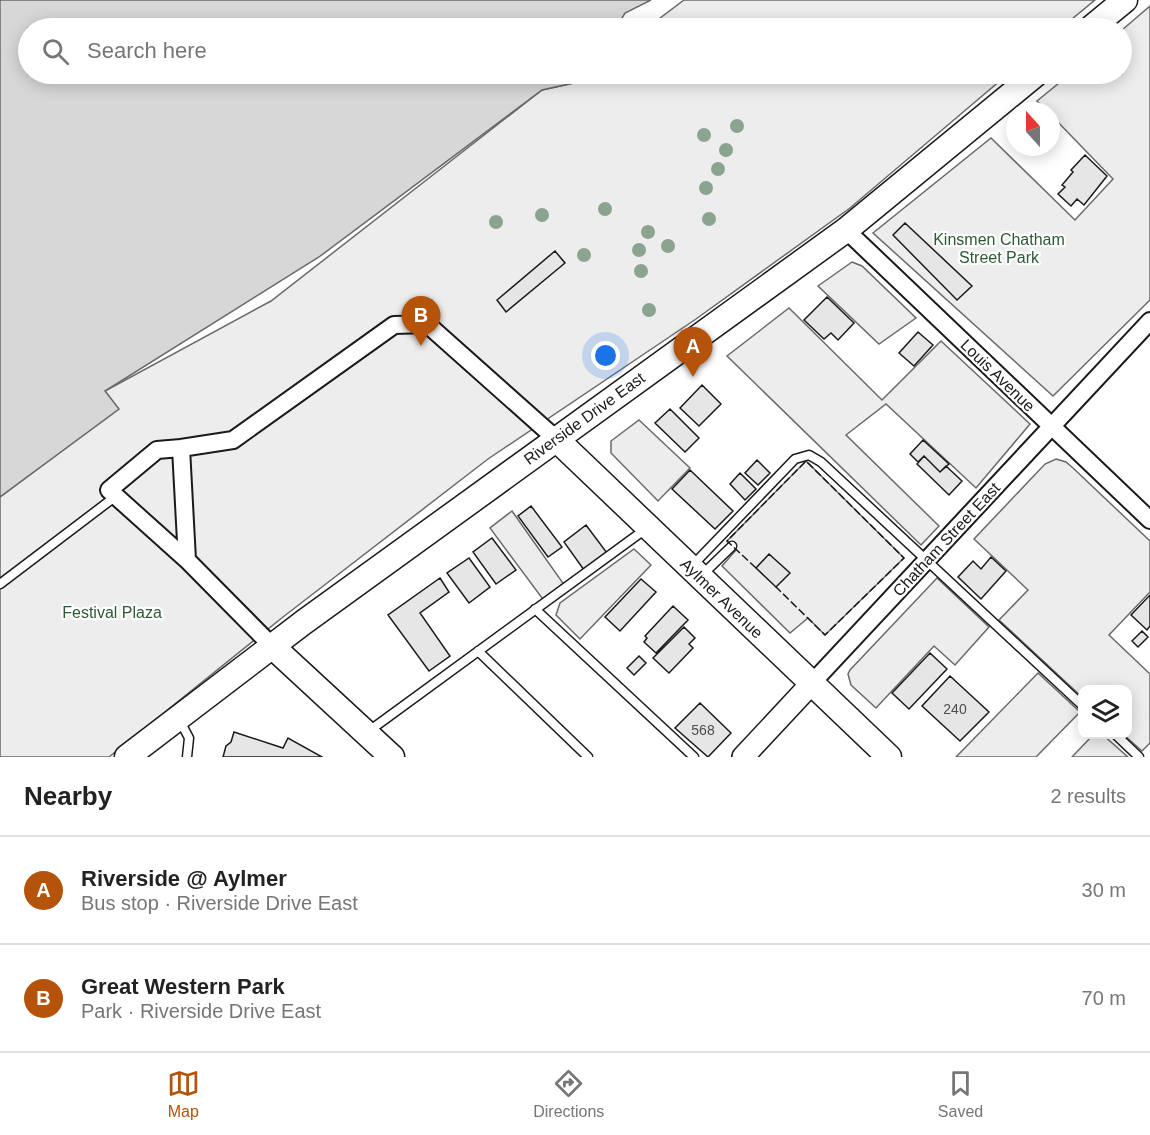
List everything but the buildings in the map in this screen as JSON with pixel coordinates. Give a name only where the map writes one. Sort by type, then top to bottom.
[{"type":"main road","points":[[1103,18],[1125,0]]},
{"type":"main road","name":"Riverside Drive East","points":[[127,757],[304,622],[555,438],[846,230],[1024,84]]},
{"type":"main road","name":"Aylmer Avenue","points":[[555,438],[889,757]]},
{"type":"main road","points":[[273,647],[392,757]]},
{"type":"street","name":"Louis Avenue","points":[[846,230],[1150,520]]},
{"type":"street","name":"Chatham Street East","points":[[743,757],[1150,321]]},
{"type":"street","points":[[273,647],[187,560],[109,490],[157,450],[233,440],[394,325],[428,324],[555,438]]},
{"type":"street","points":[[181,448],[187,560]]},
{"type":"lane","points":[[695,572],[795,459],[806,454],[820,462],[1078,700]]},
{"type":"lane","points":[[0,584],[116,496]]},
{"type":"lane","points":[[366,734],[648,527]]},
{"type":"lane","points":[[695,572],[732,546]]},
{"type":"lane","points":[[535,609],[694,757]]},
{"type":"lane","points":[[478,651],[588,757]]},
{"type":"lane","points":[[179,718],[189,738],[187,757]]},
{"type":"lane","points":[[1119,739],[1139,757]]},
{"type":"green space","points":[[684,0],[1095,0],[1073,18],[660,18]]},
{"type":"green space","name":"Kinsmen Chatham Street Park","points":[[1150,6],[1150,300],[1053,396],[873,233],[991,138],[1006,153],[1006,156],[1009,156],[1075,220],[1113,179],[1060,124],[1060,102],[1037,101],[1058,84],[1132,84],[1132,21]]},
{"type":"green space","name":"Festival Plaza","points":[[569,84],[996,84],[850,208],[696,319],[488,459],[283,617],[109,757],[0,757],[0,497],[118,408],[105,391],[271,301],[542,90]]},
{"type":"green space","points":[[852,262],[862,266],[916,318],[879,344],[818,286]]},
{"type":"green space","points":[[789,308],[882,400],[941,341],[1030,424],[976,488],[886,404],[846,435],[939,526],[921,545],[727,356]]},
{"type":"green space","points":[[639,420],[690,468],[658,501],[611,453],[611,441]]},
{"type":"green space","points":[[1056,459],[1066,462],[1150,541],[1150,592],[1109,635],[1150,674],[1150,743],[1142,751],[1128,739],[1132,739],[1132,685],[1078,685],[1078,693],[999,620],[1028,590],[974,539],[1045,464]]},
{"type":"green space","points":[[806,461],[904,558],[825,635],[808,618],[790,633],[722,566],[736,550],[727,541]]},
{"type":"green space","points":[[512,511],[565,586],[545,602],[490,528]]},
{"type":"green space","points":[[634,549],[651,565],[580,639],[556,615],[560,603]]},
{"type":"green space","points":[[937,578],[989,627],[955,665],[934,646],[876,708],[851,685],[848,674]]},
{"type":"green space","points":[[1038,673],[1078,710],[1078,714],[1036,757],[956,757]]},
{"type":"green space","points":[[1089,739],[1108,739],[1128,757],[1072,757]]},
{"type":"shaded area","points":[[0,0],[651,0],[625,13],[622,18],[18,18],[18,84],[569,84],[542,90],[319,257],[105,391],[119,409],[0,497]]},
{"type":"fence","points":[[756,568],[727,541],[806,461],[904,558],[825,635],[776,587]]},
{"type":"place","name":"Great Western Park","points":[[421,346]]},
{"type":"place","name":"Riverside @ Aylmer","points":[[693,377]]}]
